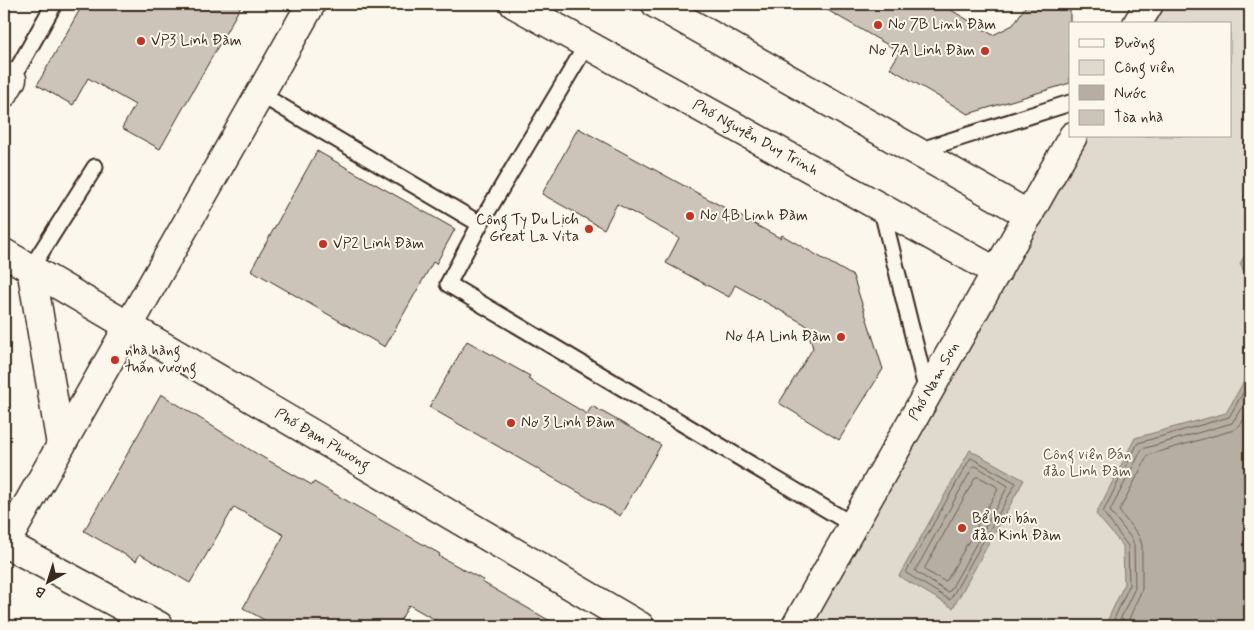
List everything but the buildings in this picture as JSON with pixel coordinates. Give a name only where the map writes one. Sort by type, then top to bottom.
[{"type":"street","points":[[159,626],[4,544],[311,4]]},
{"type":"street","name":"Phố Nguyễn Duy Trinh","points":[[514,4],[997,272]]},
{"type":"street","points":[[656,4],[1029,215]]},
{"type":"street","name":"Phố Nam Sơn","points":[[796,626],[1072,138]]},
{"type":"street","name":"Phố Đạm Phương","points":[[4,253],[640,626]]},
{"type":"street","points":[[31,268],[61,445]]},
{"type":"lane","points":[[6,82],[54,4]]},
{"type":"lane","points":[[587,44],[480,224],[448,284],[853,524]]},
{"type":"lane","points":[[260,94],[480,224]]},
{"type":"lane","points":[[918,152],[1069,103]]},
{"type":"lane","points":[[31,268],[96,166]]},
{"type":"lane","points":[[881,207],[927,394]]},
{"type":"green space","name":"Công viên Bán đảo Linh Đàm","points":[[1166,4],[1250,4],[1250,626],[802,626],[1088,138],[1232,138],[1232,22],[1156,22]]},
{"type":"water","points":[[1250,246],[1250,283],[1240,264]]},
{"type":"water","points":[[1250,371],[1250,626],[1105,626],[1124,585],[1123,546],[1096,514],[1135,438],[1226,413]]},
{"type":"water","name":"Bể bơi bán đảo Kinh Đàm","points":[[970,450],[1024,480],[953,608],[899,576]]},
{"type":"place","name":"Nơ 7B Linh Đàm","points":[[878,25]]},
{"type":"place","name":"VP3 Linh Đàm","points":[[141,41]]},
{"type":"place","name":"Nơ 7A Linh Đàm","points":[[985,51]]},
{"type":"place","name":"Nơ 4B Linh Đàm","points":[[690,216]]},
{"type":"place","name":"Công Ty Du Lịch Great La Vita","points":[[589,229]]},
{"type":"place","name":"VP2 Linh Đàm","points":[[323,244]]},
{"type":"place","name":"Nơ 4A Linh Đàm","points":[[841,337]]},
{"type":"place","name":"nhà hàng tuấn vương","points":[[115,360]]},
{"type":"place","name":"Nơ 3 Linh Đàm","points":[[511,423]]},
{"type":"place","name":"Bể bơi bán đảo Kinh Đàm","points":[[962,528]]}]
